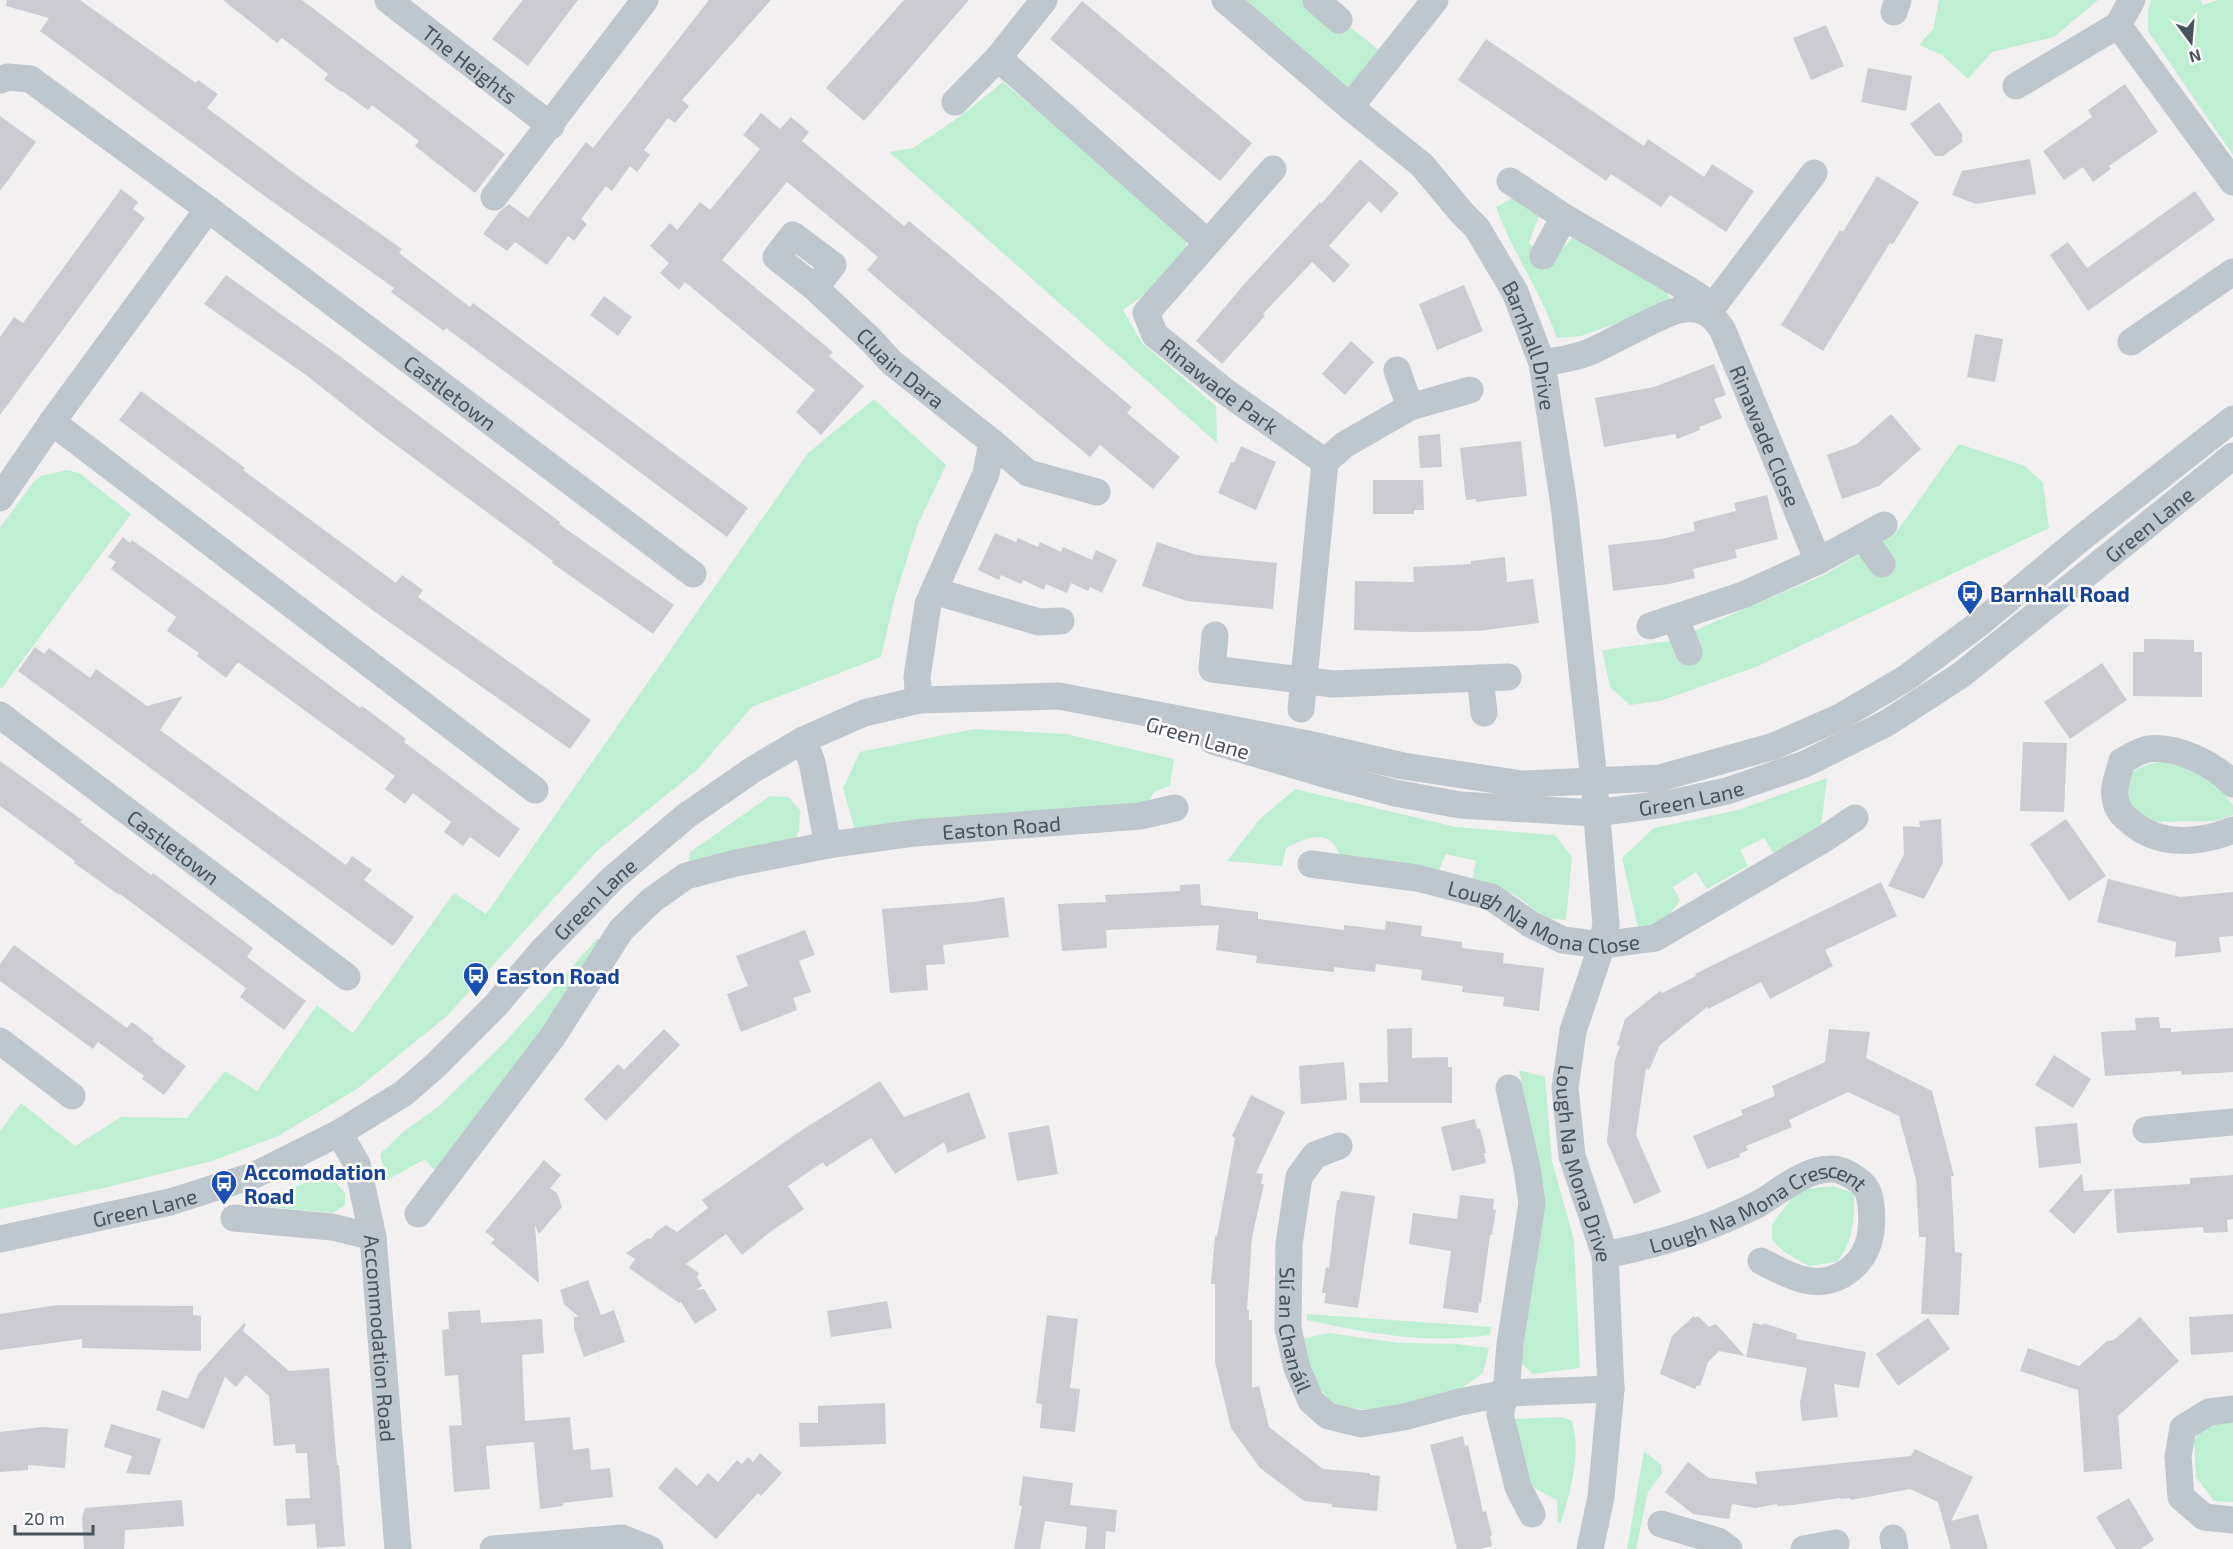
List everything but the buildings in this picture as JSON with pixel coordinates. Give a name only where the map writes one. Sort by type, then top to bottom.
[{"type":"street","name":"The Heights","points":[[388,0],[550,126]]},
{"type":"street","points":[[494,197],[645,0]]},
{"type":"street","points":[[955,102],[998,58],[1044,0]]},
{"type":"street","points":[[1225,0],[1350,107],[1435,0]]},
{"type":"street","points":[[2016,86],[2118,25],[2133,0]]},
{"type":"street","points":[[2118,25],[2233,183]]},
{"type":"street","points":[[998,58],[1207,242]]},
{"type":"street","name":"Castletown","points":[[0,80],[8,77],[30,79],[208,209],[693,574]]},
{"type":"street","name":"Barnhall Drive","points":[[1350,107],[1422,165],[1477,228],[1515,292],[1542,363],[1564,505],[1594,782]]},
{"type":"street","name":"Rinawade Park","points":[[1273,169],[1146,313],[1155,335],[1226,392],[1325,462]]},
{"type":"street","points":[[1542,363],[1589,353],[1674,310],[1690,308],[1708,313],[1814,173]]},
{"type":"street","name":"Rinawade Close","points":[[1510,181],[1564,217],[1701,298],[1708,313],[1718,321],[1723,330],[1818,561]]},
{"type":"street","points":[[0,498],[52,422],[208,209]]},
{"type":"street","points":[[1543,256],[1564,217]]},
{"type":"street","points":[[2131,342],[2233,272]]},
{"type":"street","name":"Cluain Dara","points":[[815,288],[871,340],[891,362],[1028,473],[1097,492]]},
{"type":"street","points":[[1397,370],[1410,406]]},
{"type":"street","points":[[1301,709],[1325,462],[1344,445],[1410,406],[1470,390]]},
{"type":"street","name":"Green Lane","points":[[0,1239],[181,1198],[255,1174],[339,1133],[404,1093],[436,1065],[495,1006],[542,951],[612,879],[686,816],[754,769],[803,740],[864,713],[919,700],[1059,696],[1308,744],[1403,766],[1522,784],[1660,778],[1774,746],[1840,717],[1906,678],[1980,622],[2079,540],[2233,419]]},
{"type":"street","points":[[52,422],[535,790]]},
{"type":"street","points":[[2206,441],[2233,431]]},
{"type":"street","points":[[919,700],[917,677],[928,604],[986,474],[992,442]]},
{"type":"street","name":"Green Lane","points":[[1059,696],[1331,776],[1460,806],[1595,813],[1672,803],[1727,791],[1805,764],[1887,723],[1961,675],[2233,456]]},
{"type":"street","points":[[2079,540],[2103,541],[2131,520],[2175,503]]},
{"type":"street","points":[[1650,626],[1743,595],[1818,561],[1873,531],[1882,564]]},
{"type":"street","points":[[934,591],[1039,622],[1061,621]]},
{"type":"street","points":[[1675,618],[1689,652]]},
{"type":"street","points":[[1215,635],[1212,669],[1334,684],[1508,677]]},
{"type":"street","points":[[1480,678],[1484,713]]},
{"type":"street","name":"Castletown","points":[[0,715],[347,977]]},
{"type":"street","points":[[803,740],[812,762],[828,846]]},
{"type":"street","points":[[2233,784],[2225,776],[2182,751],[2146,748],[2122,761],[2116,781],[2115,797],[2119,813],[2140,830],[2164,839],[2190,841],[2219,836],[2233,830]]},
{"type":"street","points":[[1594,782],[1629,796],[1805,764]]},
{"type":"street","points":[[1403,766],[1486,795],[1571,800],[1595,813]]},
{"type":"street","name":"Lough Na Mona Drive","points":[[1590,1549],[1600,1497],[1611,1389],[1605,1255],[1572,1156],[1565,1088],[1573,1031],[1602,945],[1606,924],[1594,782]]},
{"type":"street","name":"Easton Road","points":[[418,1214],[553,1036],[621,930],[637,912],[686,876],[736,863],[828,846],[926,832],[1140,816],[1175,807]]},
{"type":"street","name":"Lough Na Mona Close","points":[[1311,864],[1417,878],[1491,897],[1532,925],[1563,940],[1602,945],[1655,938],[1824,839],[1854,818]]},
{"type":"street","points":[[0,1041],[72,1096]]},
{"type":"street","points":[[1509,1088],[1527,1168],[1532,1203],[1510,1344],[1506,1394],[1500,1414],[1518,1486],[1532,1514]]},
{"type":"street","points":[[2146,1130],[2233,1122]]},
{"type":"street","name":"Accommodation Road","points":[[339,1133],[357,1164],[374,1237],[398,1549]]},
{"type":"street","name":"Slí an Chanáil","points":[[1339,1146],[1315,1155],[1299,1177],[1289,1244],[1288,1329],[1297,1368],[1311,1401],[1328,1416],[1361,1424],[1404,1417],[1460,1402],[1506,1394],[1611,1389]]},
{"type":"street","name":"Lough Na Mona Crescent","points":[[1605,1255],[1663,1243],[1720,1222],[1759,1203],[1808,1173],[1832,1168],[1853,1176],[1869,1193],[1872,1224],[1869,1246],[1856,1267],[1837,1278],[1818,1282],[1797,1279],[1761,1261]]},
{"type":"street","points":[[234,1218],[332,1227],[374,1237]]},
{"type":"street","points":[[2233,1409],[2209,1412],[2183,1428],[2178,1456],[2181,1497],[2204,1517],[2233,1520]]},
{"type":"street","points":[[1661,1524],[1718,1541],[1729,1549]]},
{"type":"street","points":[[493,1549],[622,1538],[650,1549]]},
{"type":"street","points":[[1804,1549],[1836,1543]]},
{"type":"green space","points":[[1236,0],[1316,0],[1389,58],[1350,107]]},
{"type":"green space","points":[[1939,0],[2098,0],[2054,37],[1992,52],[1968,79],[1942,55],[1919,45],[1933,29]]},
{"type":"green space","points":[[2151,0],[2200,0],[2203,5],[2217,0],[2233,0],[2233,155],[2148,31],[2148,11]]},
{"type":"green space","points":[[1003,82],[1174,225],[1185,239],[1188,253],[1152,289],[1123,310],[1142,343],[1216,406],[1217,443],[889,152],[913,148],[962,115]]},
{"type":"green space","points":[[1515,197],[1539,215],[1529,243],[1550,262],[1575,235],[1664,285],[1670,300],[1663,307],[1581,336],[1557,338],[1496,207]]},
{"type":"green space","points":[[874,399],[946,465],[918,524],[895,597],[881,657],[752,707],[697,770],[597,851],[447,1016],[357,1089],[278,1136],[212,1161],[104,1188],[0,1209],[0,1131],[21,1103],[75,1146],[121,1117],[187,1118],[225,1071],[257,1091],[317,1005],[353,1033],[454,893],[486,914],[808,453]]},
{"type":"green space","points":[[1959,444],[2025,466],[2043,483],[2049,528],[1756,667],[1660,701],[1630,705],[1610,687],[1602,650],[1670,641],[1824,575],[1895,534]]},
{"type":"green space","points":[[67,470],[79,473],[131,514],[2,688],[0,687],[0,528],[32,484],[41,476]]},
{"type":"green space","points":[[974,729],[1066,734],[1174,759],[1170,786],[1154,792],[1147,804],[855,831],[843,788],[860,752]]},
{"type":"green space","points":[[2167,761],[2191,766],[2215,783],[2233,805],[2233,815],[2216,821],[2149,822],[2126,811],[2125,792],[2133,771],[2149,764]]},
{"type":"green space","points":[[1827,778],[1821,827],[1774,854],[1764,838],[1740,850],[1748,866],[1707,889],[1696,872],[1673,887],[1680,900],[1667,916],[1658,922],[1638,927],[1622,858],[1654,828],[1738,810]]},
{"type":"green space","points":[[1295,789],[1456,827],[1555,835],[1572,857],[1566,920],[1546,918],[1515,895],[1472,881],[1476,861],[1446,854],[1438,872],[1340,856],[1330,841],[1317,837],[1286,848],[1282,866],[1227,861],[1259,820]]},
{"type":"green space","points":[[770,796],[788,797],[800,810],[799,831],[794,842],[688,866],[690,852]]},
{"type":"green space","points":[[597,939],[606,940],[447,1169],[433,1169],[425,1159],[387,1180],[380,1154],[404,1131],[438,1107],[504,1043]]},
{"type":"green space","points":[[1519,1070],[1545,1077],[1552,1161],[1574,1240],[1580,1368],[1533,1374],[1521,1363],[1537,1196],[1525,1097]]},
{"type":"green space","points":[[313,1180],[335,1182],[345,1193],[345,1205],[333,1213],[269,1207],[236,1209]]},
{"type":"green space","points":[[1832,1186],[1854,1193],[1850,1238],[1837,1262],[1809,1266],[1784,1252],[1772,1240],[1772,1224],[1798,1190]]},
{"type":"green space","points":[[1307,1314],[1491,1327],[1490,1335],[1466,1338],[1421,1338],[1330,1325],[1307,1320]]},
{"type":"green space","points":[[1329,1333],[1399,1343],[1456,1344],[1489,1348],[1483,1373],[1459,1390],[1405,1405],[1370,1410],[1334,1406],[1319,1387],[1301,1339]]},
{"type":"green space","points":[[1562,1417],[1572,1421],[1576,1447],[1574,1473],[1561,1523],[1558,1523],[1557,1500],[1536,1489],[1529,1482],[1512,1419]]},
{"type":"green space","points":[[2233,1421],[2233,1502],[2214,1501],[2196,1477],[2194,1440],[2205,1425]]},
{"type":"green space","points":[[1644,1451],[1661,1465],[1662,1474],[1648,1492],[1636,1549],[1627,1549]]},
{"type":"place","name":"Barnhall Road","points":[[1970,616]]},
{"type":"place","name":"Easton Road","points":[[476,998]]},
{"type":"place","name":"Accomodation Road","points":[[224,1206]]}]
